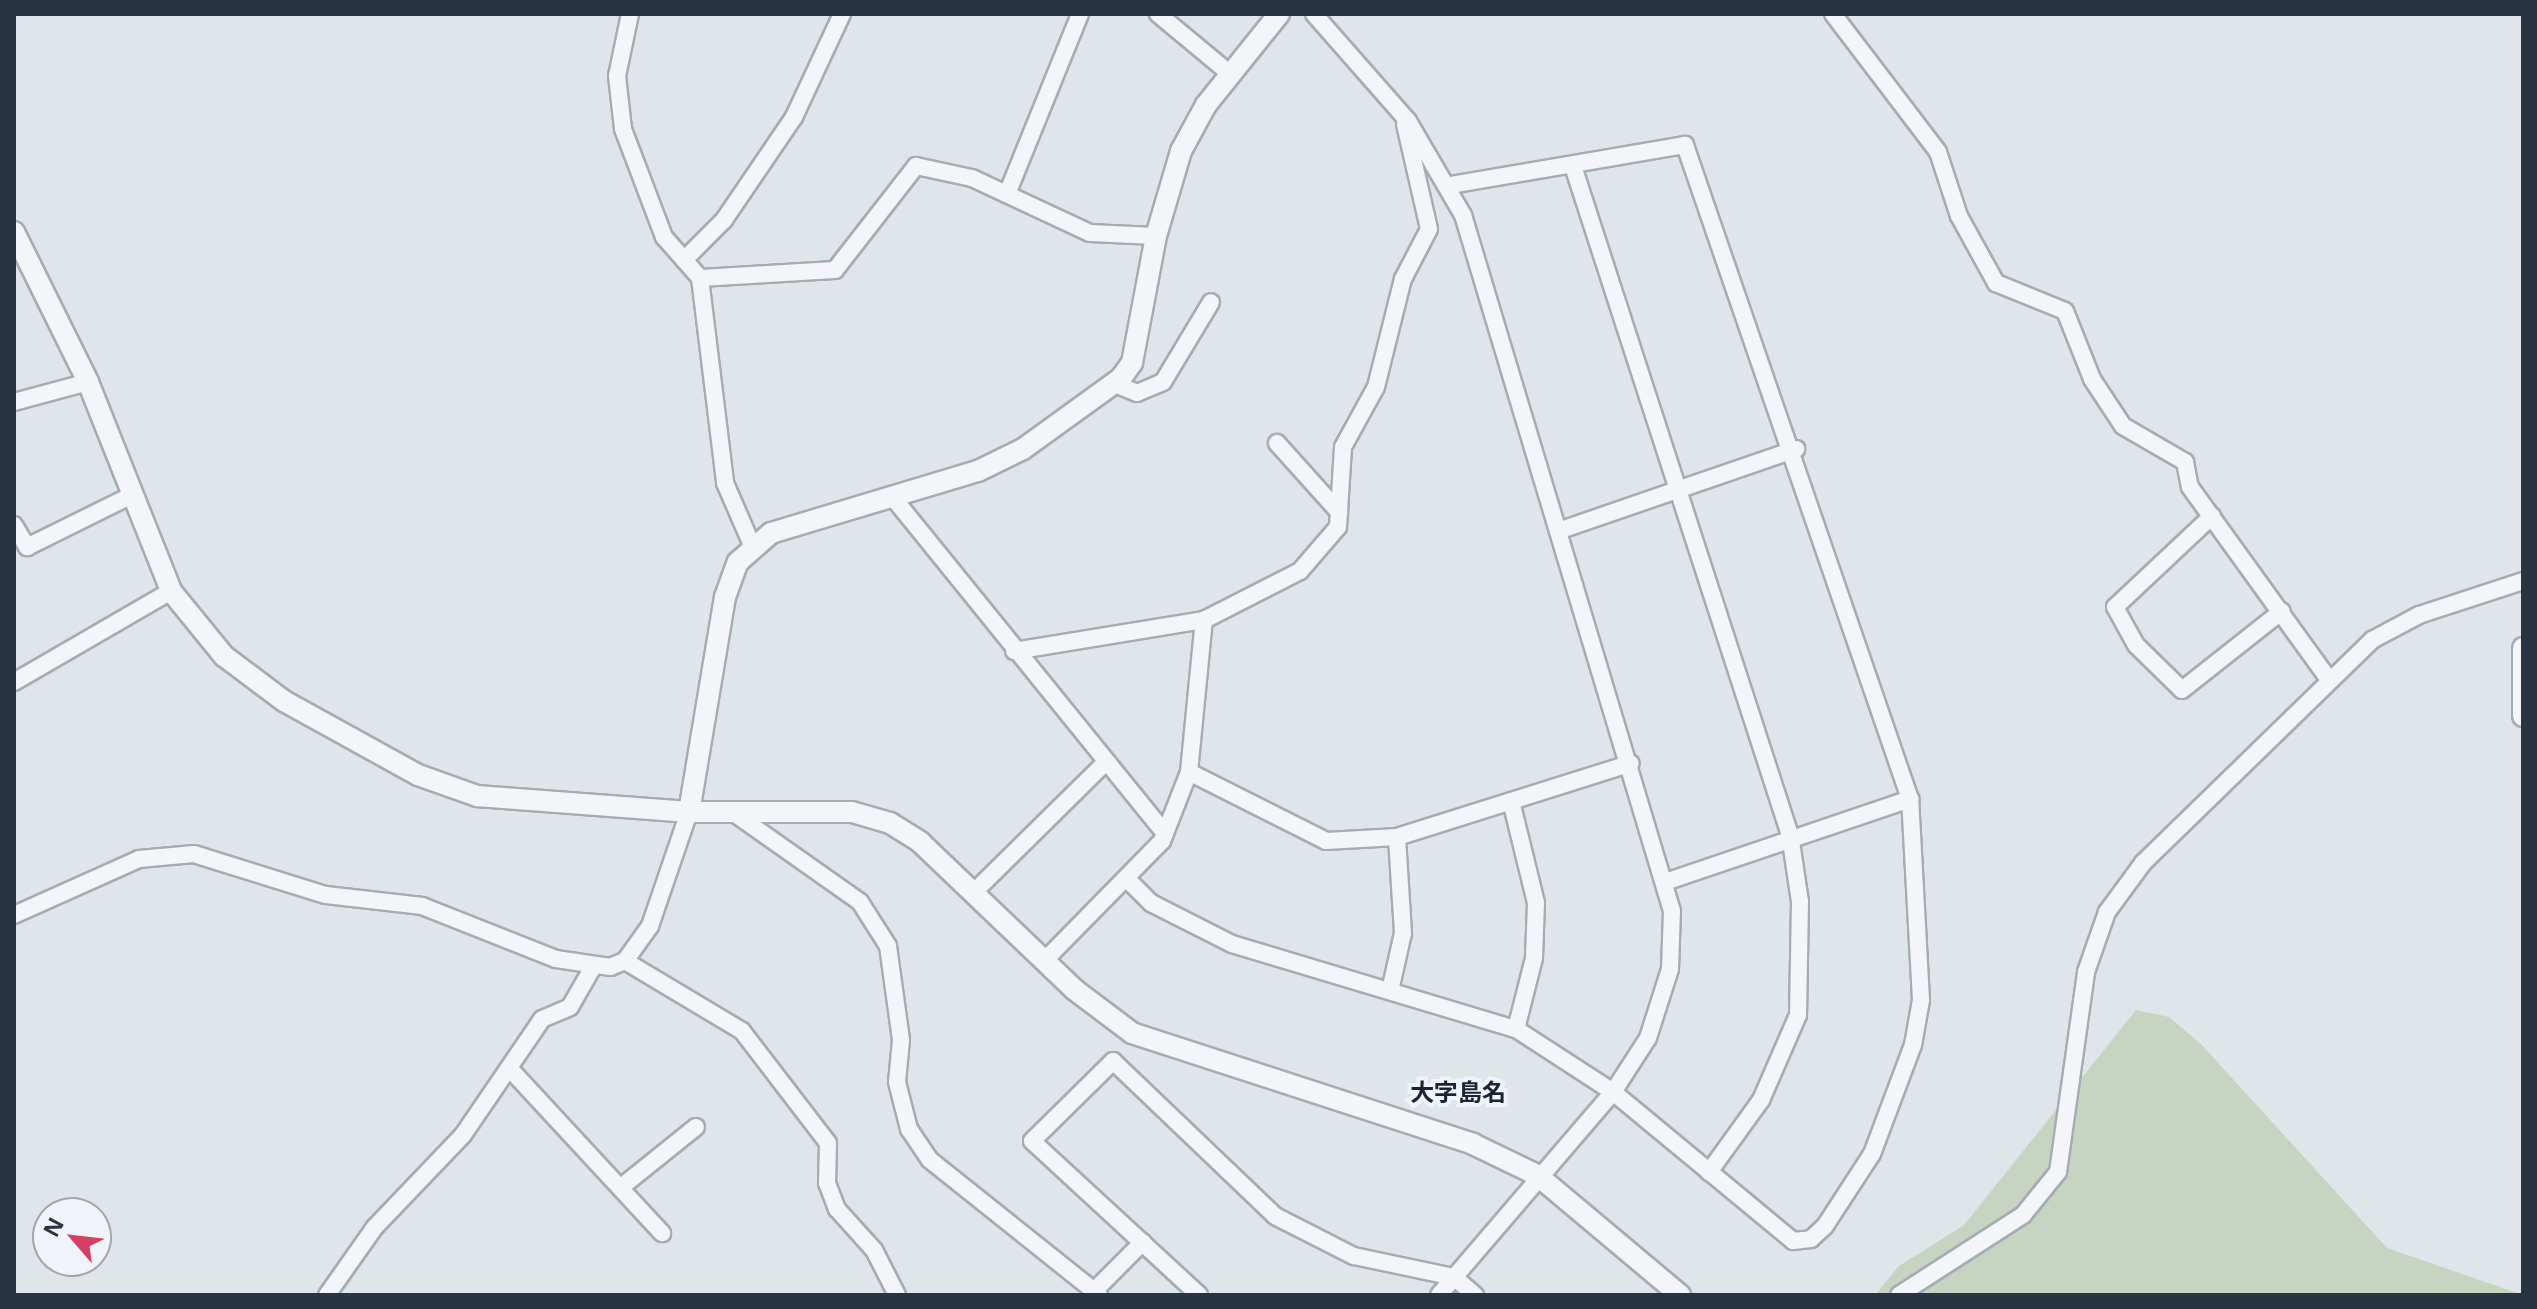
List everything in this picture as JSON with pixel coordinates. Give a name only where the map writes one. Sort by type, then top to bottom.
[{"type":"street","points":[[630,14],[617,76],[623,129],[654,215],[700,278],[725,483],[752,545]]},
{"type":"street","points":[[684,260],[724,220],[794,117],[842,14]]},
{"type":"street","points":[[1007,194],[1080,14]]},
{"type":"street","points":[[1158,14],[1229,73]]},
{"type":"street","points":[[625,961],[659,905],[689,812],[725,597],[752,545],[810,519],[895,500],[1023,449],[1115,384],[1132,363],[1156,236],[1181,151],[1229,73],[1279,14]]},
{"type":"street","points":[[1314,14],[1402,112],[1450,185],[1668,881],[1673,938],[1662,1006],[1613,1092],[1537,1175],[1439,1295]]},
{"type":"street","points":[[1833,14],[1938,152],[1964,228],[1996,283],[2065,311],[2092,379],[2123,426],[2185,462],[2190,487],[2327,677]]},
{"type":"street","points":[[1014,651],[1204,620],[1300,571],[1338,527],[1343,447],[1376,387],[1403,279],[1429,229],[1402,112]]},
{"type":"street","points":[[1129,881],[1151,903],[1206,934],[1516,1029],[1613,1092],[1784,1237],[1803,1243],[1825,1226],[1872,1154],[1913,1045],[1921,1000],[1910,799],[1796,449],[1685,145],[1450,185]]},
{"type":"street","points":[[700,278],[835,270],[916,166],[1007,194],[1090,233],[1156,236]]},
{"type":"street","points":[[1573,166],[1675,490],[1790,835],[1803,934],[1798,1015],[1761,1100],[1709,1172]]},
{"type":"street","points":[[14,232],[88,382],[128,497],[171,591],[250,678],[437,784],[535,804],[874,817],[920,842],[1045,960],[1151,1043],[1449,1136],[1537,1175],[1680,1295]]},
{"type":"street","points":[[1115,384],[1137,393],[1163,382],[1211,302]]},
{"type":"street","points":[[14,402],[88,382]]},
{"type":"street","points":[[1277,443],[1339,512]]},
{"type":"street","points":[[1558,531],[1796,449]]},
{"type":"street","points":[[14,525],[27,547],[128,497]]},
{"type":"street","points":[[895,500],[1165,834]]},
{"type":"street","points":[[2212,516],[2115,607],[2136,645],[2182,690],[2282,611]]},
{"type":"street","points":[[1899,1295],[2023,1215],[2050,1186],[2067,1142],[2086,972],[2107,912],[2143,863],[2327,677],[2419,615],[2523,581]]},
{"type":"street","points":[[14,682],[171,591]]},
{"type":"street","points":[[1045,960],[1129,881],[1165,834],[1189,772],[1204,620]]},
{"type":"street","points":[[2523,648],[2523,716]]},
{"type":"street","points":[[974,892],[1106,762]]},
{"type":"street","points":[[1189,772],[1326,841],[1397,837],[1631,763]]},
{"type":"street","points":[[1668,881],[1790,835],[1910,799]]},
{"type":"street","points":[[1511,801],[1536,903],[1534,958],[1516,1029]]},
{"type":"street","points":[[729,810],[860,902],[888,946],[901,1040],[897,1082],[909,1129],[930,1160],[1097,1293],[1143,1242]]},
{"type":"street","points":[[1390,991],[1403,933],[1397,837]]},
{"type":"street","points":[[14,915],[139,859],[194,854],[326,895],[422,906],[593,967],[625,961],[742,1031],[828,1143],[827,1183],[837,1209],[874,1250],[897,1295]]},
{"type":"street","points":[[327,1295],[510,1069],[542,1019],[570,1007],[593,967]]},
{"type":"street","points":[[1199,1295],[1032,1141],[1113,1061],[1275,1216],[1354,1256],[1454,1277],[1475,1295]]},
{"type":"street","points":[[510,1069],[625,1184],[662,1233]]},
{"type":"street","points":[[625,1184],[696,1127]]},
{"type":"green space","points":[[2136,1010],[2169,1017],[2200,1043],[2387,1248],[2523,1295],[1875,1295],[1899,1266],[1964,1225]]},
{"type":"district","name":"大字島名","points":[[1458,1092]]}]
